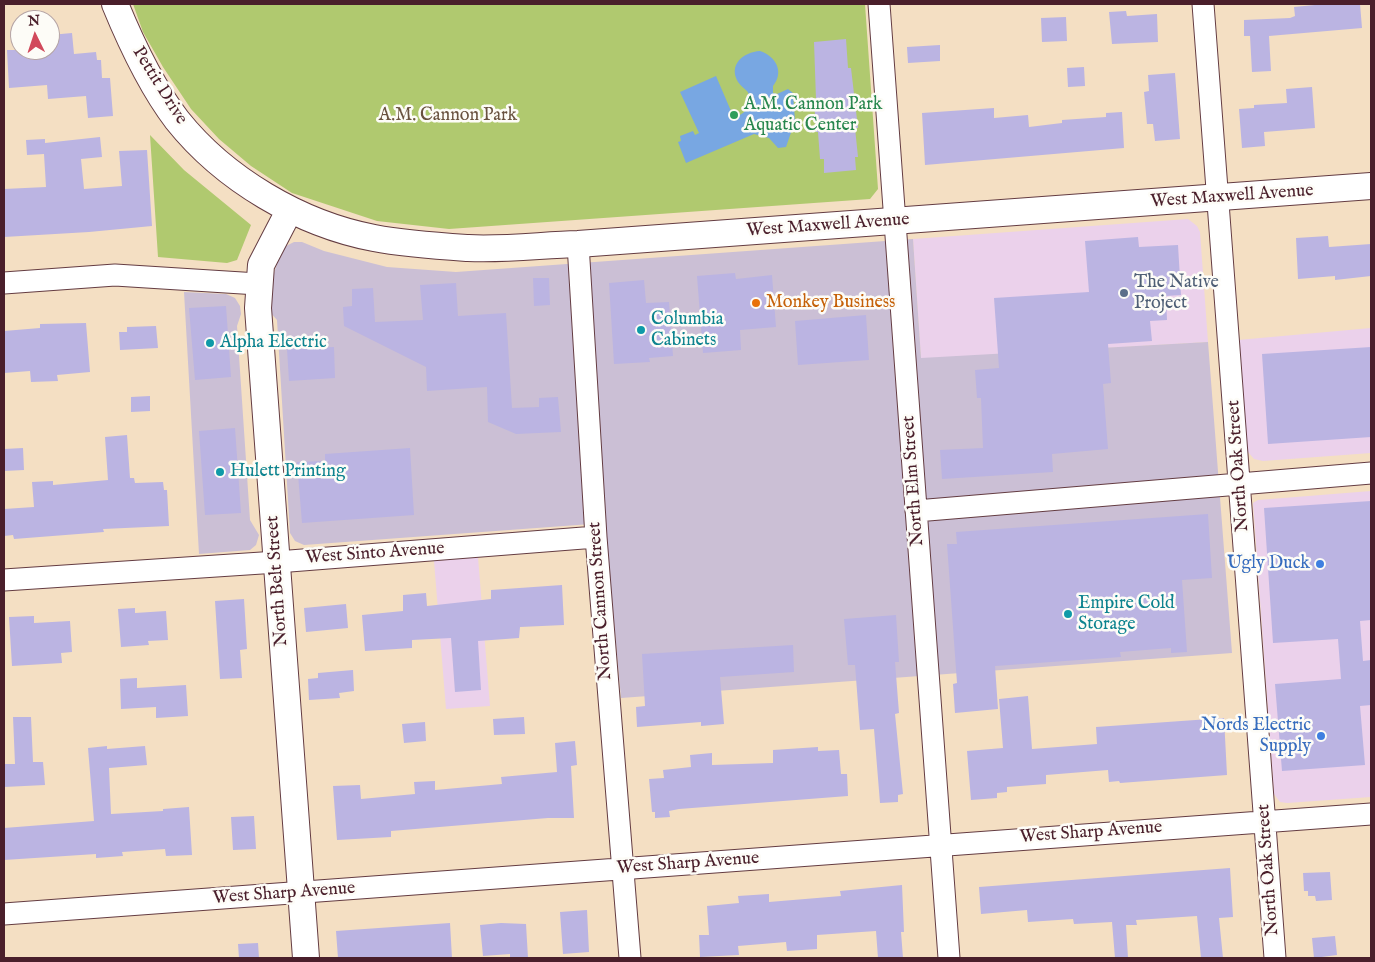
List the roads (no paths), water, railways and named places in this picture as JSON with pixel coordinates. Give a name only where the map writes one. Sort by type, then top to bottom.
[{"type":"street","name":"Pettit Drive","points":[[115,4],[146,69],[177,120],[207,152],[240,180],[289,211]]},
{"type":"street","name":"North Elm Street","points":[[879,4],[950,958]]},
{"type":"street","name":"North Oak Street","points":[[1203,4],[1275,958]]},
{"type":"street","name":"West Maxwell Avenue","points":[[289,211],[373,238],[470,248],[578,244],[1371,186]]},
{"type":"street","name":"North Belt Street","points":[[289,211],[265,256],[258,284],[306,958]]},
{"type":"street","name":"North Cannon Street","points":[[578,244],[596,538],[630,958]]},
{"type":"street","points":[[4,283],[115,275],[258,284]]},
{"type":"street","points":[[916,512],[1371,472]]},
{"type":"street","name":"West Sinto Avenue","points":[[4,580],[596,538]]},
{"type":"street","name":"West Sharp Avenue","points":[[4,914],[1371,814]]},
{"type":"water","points":[[760,51],[770,56],[777,65],[778,75],[773,86],[773,93],[777,94],[788,89],[793,93],[795,121],[786,147],[778,148],[769,138],[754,134],[686,163],[678,142],[681,141],[680,136],[693,131],[695,135],[699,133],[680,92],[716,76],[734,118],[738,116],[748,108],[750,100],[747,91],[735,76],[736,65],[739,60],[748,54]]},
{"type":"place","name":"A.M. Cannon Park Aquatic Center","points":[[734,115]]},
{"type":"place","name":"The Native Project","points":[[1124,293]]},
{"type":"place","name":"Monkey Business","points":[[756,303]]},
{"type":"place","name":"Columbia Cabinets","points":[[641,330]]},
{"type":"place","name":"Alpha Electric","points":[[210,343]]},
{"type":"place","name":"Hulett Printing","points":[[220,472]]},
{"type":"place","name":"Ugly Duck","points":[[1320,564]]},
{"type":"place","name":"Empire Cold Storage","points":[[1068,614]]},
{"type":"place","name":"Nords Electric Supply","points":[[1321,736]]},
{"type":"park label","name":"A.M. Cannon Park","points":[[448,116]]}]
